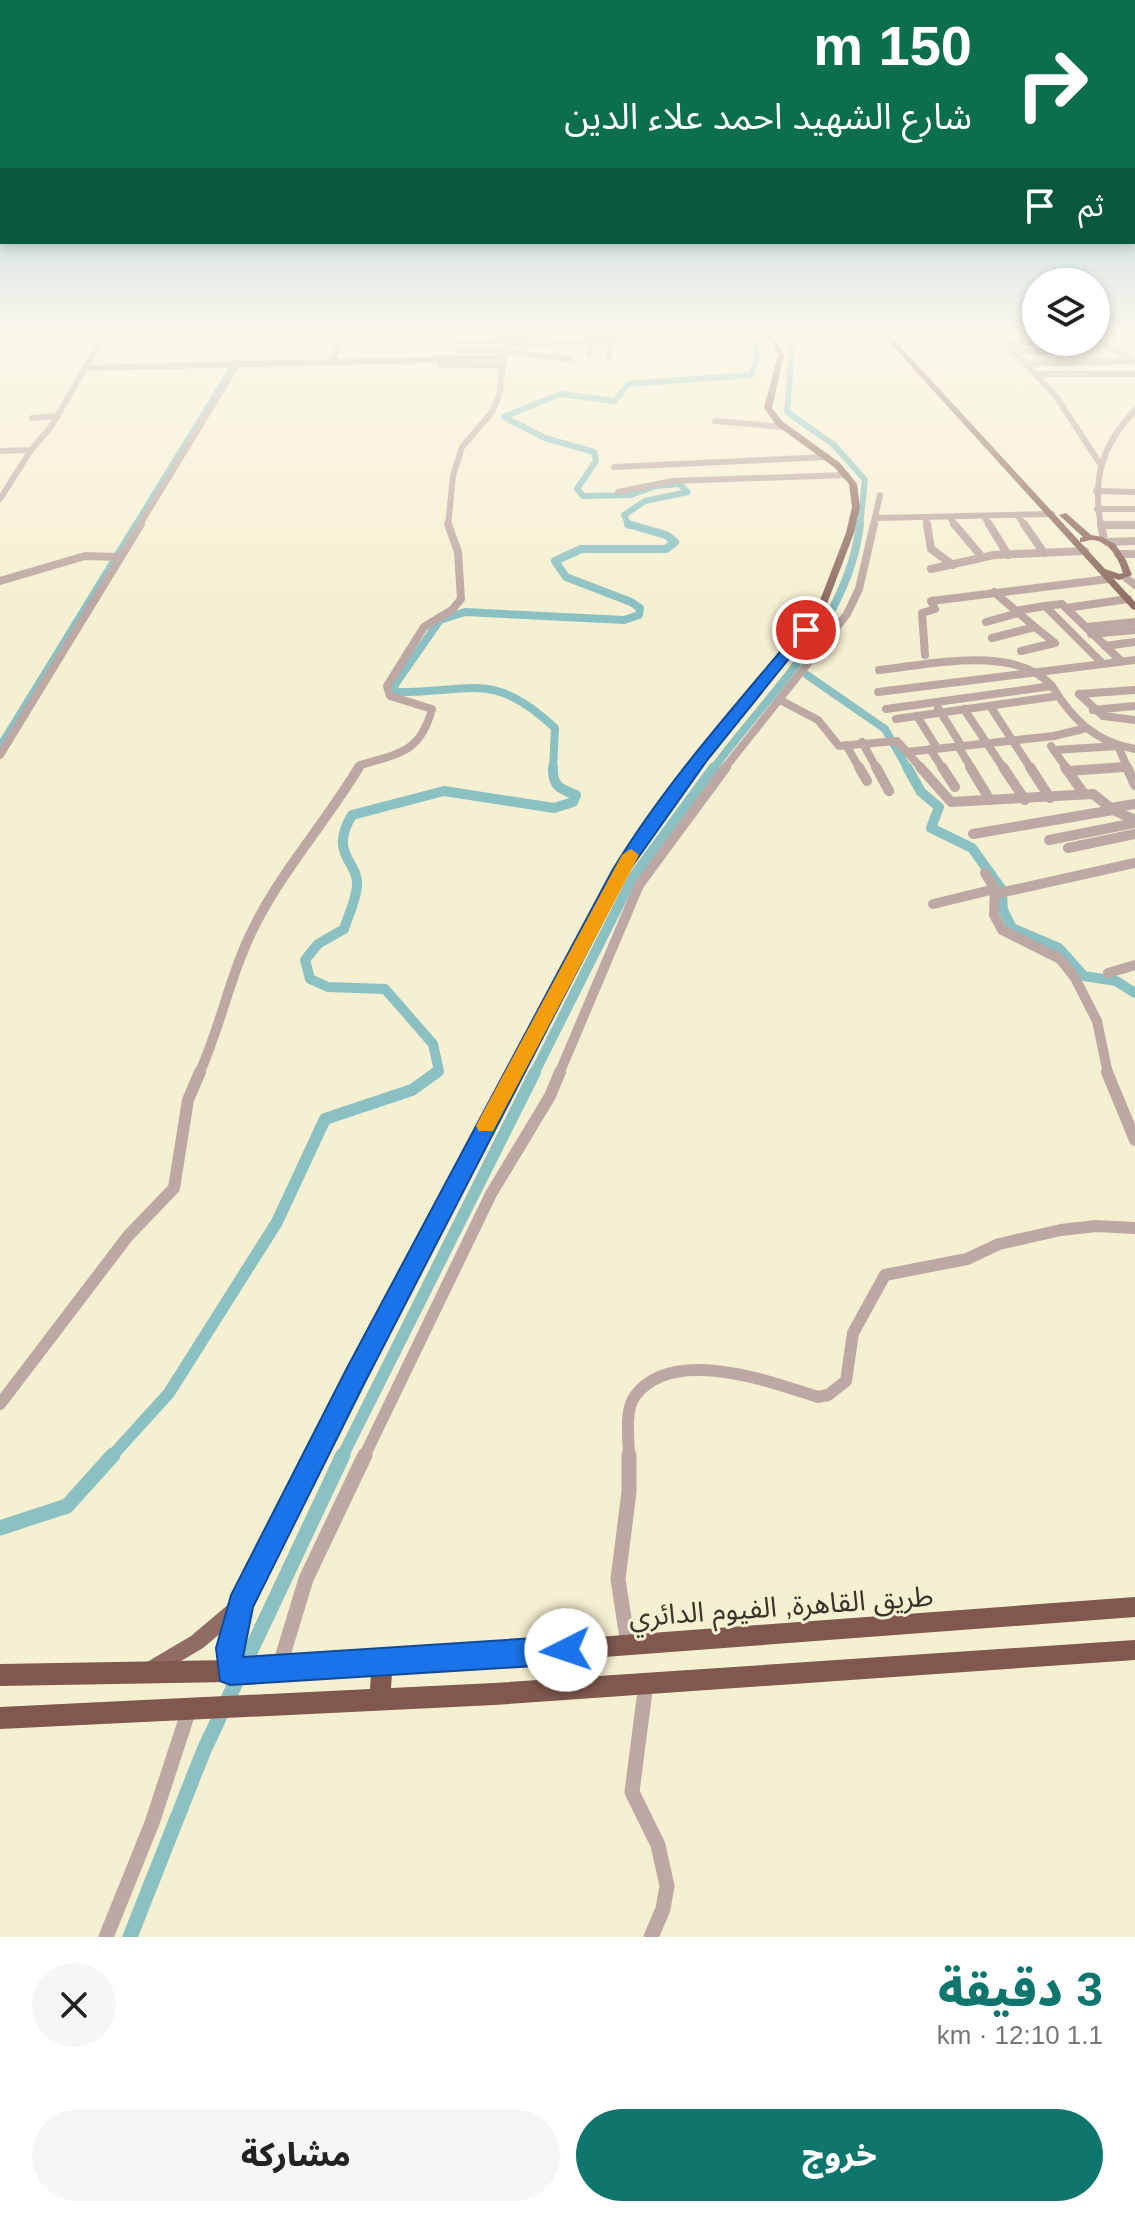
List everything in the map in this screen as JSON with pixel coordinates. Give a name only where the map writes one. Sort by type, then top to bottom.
[{"type":"highway","name":"طريق القاهرة, الفيوم الدائري","points":[[0,1675],[232,1671],[382,1663],[1135,1607]]},
{"type":"highway","points":[[0,1718],[217,1705],[380,1700],[1135,1650]]},
{"type":"highway","points":[[380,1700],[382,1663]]},
{"type":"main road","points":[[232,1671],[230,1648],[240,1604],[355,1376],[620,871],[644,833],[703,756],[821,609],[845,548],[856,507],[853,484],[827,457],[778,421]]},
{"type":"main road","points":[[967,421],[1108,579],[1133,602]]},
{"type":"main road","points":[[974,421],[1088,537],[1105,541],[1118,554],[1130,575],[1133,602]]},
{"type":"main road","points":[[1084,551],[1082,540],[1088,537]]},
{"type":"main road","points":[[1099,569],[1130,575]]},
{"type":"main road","points":[[147,1671],[197,1642],[240,1604]]},
{"type":"street","points":[[0,499],[54,421]]},
{"type":"street","points":[[0,755],[115,556],[201,421]]},
{"type":"street","points":[[0,1404],[62,1319],[113,1260],[128,1236],[174,1188],[188,1100],[213,1044],[253,928],[291,862],[332,812],[360,765],[409,751],[426,731],[432,709],[400,702],[390,696],[387,686],[424,627],[452,610],[461,599],[458,552],[448,528],[453,476],[462,447],[482,421]]},
{"type":"street","points":[[719,421],[783,427]]},
{"type":"street","points":[[1073,421],[1099,462]]},
{"type":"street","points":[[1124,421],[1111,434],[1099,462],[1097,509],[1105,541],[1135,541]]},
{"type":"street","points":[[0,451],[31,450]]},
{"type":"street","points":[[614,467],[827,457]]},
{"type":"street","points":[[710,464],[712,481]]},
{"type":"street","points":[[618,492],[663,482],[847,475]]},
{"type":"street","points":[[1096,491],[1135,492]]},
{"type":"street","points":[[273,1669],[306,1579],[491,1194],[550,1096],[639,885],[704,793],[847,614],[859,589],[880,495]]},
{"type":"street","points":[[1097,509],[1135,509]]},
{"type":"street","points":[[877,518],[926,520],[1052,514]]},
{"type":"street","points":[[1018,516],[1044,553]]},
{"type":"street","points":[[985,518],[1008,555]]},
{"type":"street","points":[[951,519],[964,540],[982,557]]},
{"type":"street","points":[[926,520],[931,549],[953,565]]},
{"type":"street","points":[[1101,525],[1135,525]]},
{"type":"street","points":[[931,569],[982,557],[1084,551]]},
{"type":"street","points":[[1118,554],[1135,554]]},
{"type":"street","points":[[0,581],[85,556],[115,556]]},
{"type":"street","points":[[1130,575],[1135,585]]},
{"type":"street","points":[[925,655],[922,613],[935,609],[931,601],[1108,579]]},
{"type":"street","points":[[994,592],[1055,643],[1021,651]]},
{"type":"street","points":[[1066,608],[1133,602]]},
{"type":"street","points":[[986,622],[1016,612],[1062,604],[1121,661]]},
{"type":"street","points":[[1045,606],[1101,662]]},
{"type":"street","points":[[1086,627],[1135,622]]},
{"type":"street","points":[[992,638],[1066,629]]},
{"type":"street","points":[[1074,637],[1135,630]]},
{"type":"street","points":[[1105,646],[1135,642]]},
{"type":"street","points":[[879,670],[998,659],[1045,678],[1083,729],[1118,746],[1128,763],[1134,783]]},
{"type":"street","points":[[878,692],[1135,660]]},
{"type":"street","points":[[886,709],[1052,686]]},
{"type":"street","points":[[1135,690],[1079,694],[1093,710],[1112,720],[1135,720]]},
{"type":"street","points":[[896,719],[1058,696]]},
{"type":"street","points":[[780,700],[818,720],[838,746],[892,740],[907,752],[948,801],[1098,795],[1112,809],[1135,821]]},
{"type":"street","points":[[935,702],[990,800]]},
{"type":"street","points":[[990,706],[1050,798]]},
{"type":"street","points":[[1093,710],[1135,706]]},
{"type":"street","points":[[964,709],[1025,800]]},
{"type":"street","points":[[917,716],[955,787]]},
{"type":"street","points":[[907,752],[1045,737],[1083,729]]},
{"type":"street","points":[[1045,737],[1084,794]]},
{"type":"street","points":[[862,742],[889,791]]},
{"type":"street","points":[[846,745],[867,781]]},
{"type":"street","points":[[1054,750],[1118,746],[1135,749]]},
{"type":"street","points":[[1068,771],[1128,763]]},
{"type":"street","points":[[973,834],[1135,804]]},
{"type":"street","points":[[1049,840],[1135,821]]},
{"type":"street","points":[[1068,848],[1135,834]]},
{"type":"street","points":[[933,904],[1135,863]]},
{"type":"street","points":[[985,873],[995,891],[994,915],[1002,930],[1053,954],[1071,972],[1097,1021],[1110,1086],[1135,1140]]},
{"type":"street","points":[[1108,973],[1135,965]]},
{"type":"street","points":[[628,1645],[618,1564],[629,1492],[630,1405],[640,1389],[671,1373],[719,1370],[763,1377],[807,1396],[828,1395],[846,1381],[853,1333],[885,1275],[967,1259],[999,1244],[1061,1230],[1096,1226],[1135,1228]]},
{"type":"street","points":[[646,1683],[632,1792],[658,1845],[667,1886],[663,1909],[651,1937]]},
{"type":"street","points":[[106,1937],[152,1823],[190,1708]]},
{"type":"waterway","points":[[135,526],[199,421]]},
{"type":"waterway","points":[[513,421],[545,438],[594,452],[596,461],[577,489],[583,496],[631,495],[656,486],[679,484],[688,492],[645,501],[624,515],[628,524]]},
{"type":"waterway","points":[[800,421],[834,445],[865,480],[860,526]]},
{"type":"waterway","points":[[0,747],[137,524]]},
{"type":"waterway","points":[[553,768],[555,728],[514,698],[480,688],[396,692],[394,686],[440,620],[465,612],[624,620],[639,615],[640,608],[631,602],[566,577],[555,561],[581,549],[666,549],[675,542],[666,535],[628,524]]},
{"type":"waterway","points":[[713,769],[781,684],[823,625],[853,560],[860,524]]},
{"type":"waterway","points":[[807,675],[885,729],[908,769]]},
{"type":"waterway","points":[[534,1074],[633,877],[714,767]]},
{"type":"waterway","points":[[907,767],[921,792],[939,807],[931,828],[972,848],[1002,890]]},
{"type":"waterway","points":[[435,1073],[439,1071],[433,1044],[385,989],[328,987],[310,979],[305,960],[318,944],[344,929],[355,897],[356,877],[344,848],[345,829],[352,815],[444,791],[554,808],[573,802],[576,795],[558,786],[553,768]]},
{"type":"waterway","points":[[1002,895],[1003,910],[1012,928],[1059,948],[1084,976],[1116,981],[1135,993]]},
{"type":"waterway","points":[[343,1455],[535,1072]]},
{"type":"waterway","points":[[111,1457],[169,1393],[277,1222],[325,1119],[412,1090],[435,1073]]},
{"type":"waterway","points":[[0,1528],[67,1506],[113,1455]]},
{"type":"waterway","points":[[130,1937],[204,1750],[343,1455]]},
{"type":"slow traffic","points":[[486,1126],[631,855]]},
{"type":"route","points":[[566,1650],[230,1671],[233,1626],[240,1604],[355,1376],[620,871],[644,833],[703,756],[806,630]]}]
